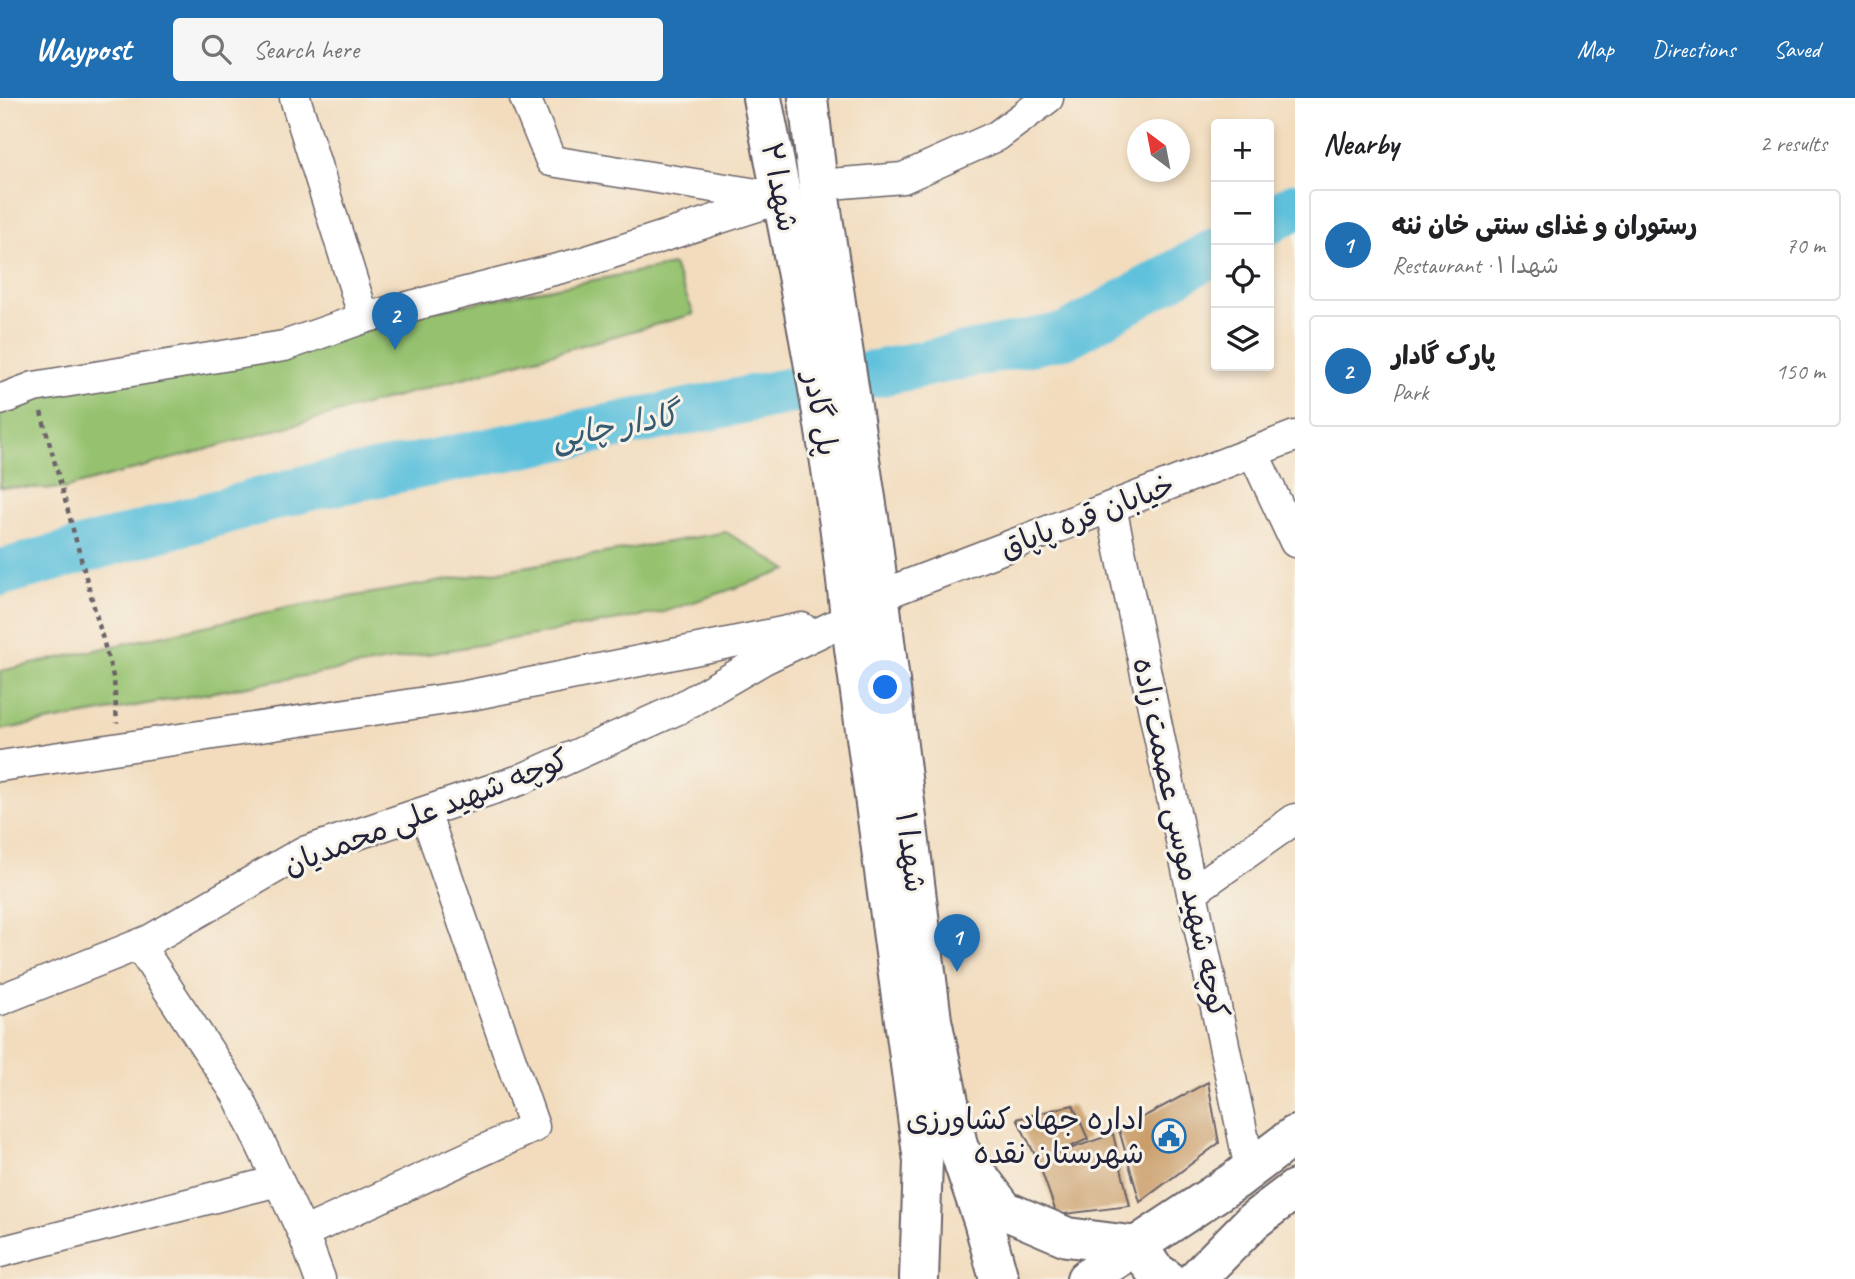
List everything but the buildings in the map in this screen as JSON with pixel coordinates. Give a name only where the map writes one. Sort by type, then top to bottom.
[{"type":"main road","name":"شهدا ۲","points":[[762,98],[782,198],[814,275]]},
{"type":"main road","name":"شهدا ۲","points":[[808,98],[818,185],[814,275]]},
{"type":"main road","name":"پل گادر","points":[[814,275],[858,547]]},
{"type":"main road","name":"شهدا ۱","points":[[858,547],[923,1161],[919,1279]]},
{"type":"main road","name":"شهدا ۱","points":[[864,607],[932,1020],[959,1150],[999,1279]]},
{"type":"main road","points":[[1086,1279],[1250,1170],[1295,1135]]},
{"type":"main road","points":[[959,1150],[1004,1210],[1066,1237],[1139,1246]]},
{"type":"main road","points":[[1196,1279],[1253,1221],[1295,1189]]},
{"type":"main road","points":[[922,1198],[928,1213],[934,1219],[951,1226],[969,1226],[981,1216]]},
{"type":"main road","points":[[1139,1246],[1154,1270],[1167,1279]]},
{"type":"street","points":[[295,98],[364,318]]},
{"type":"street","points":[[524,98],[551,162],[782,198]]},
{"type":"street","points":[[818,185],[903,178],[997,136],[1048,98]]},
{"type":"street","points":[[0,400],[34,387],[284,346],[364,318],[581,263],[782,198]]},
{"type":"street","name":"خیابان قره پاپاق","points":[[864,607],[1295,436]]},
{"type":"street","points":[[1253,452],[1295,542]]},
{"type":"street","name":"کوچه شهید موسی عصمت زاده","points":[[1111,507],[1250,1170]]},
{"type":"street","points":[[0,766],[466,696],[864,607]]},
{"type":"street","name":"کوچه شهید علی محمدیان","points":[[0,1000],[139,945],[301,853],[520,780],[666,715],[764,659],[864,607]]},
{"type":"street","points":[[303,1233],[534,1127],[425,812]]},
{"type":"street","points":[[1192,892],[1295,819]]},
{"type":"street","points":[[139,945],[238,1096],[303,1233],[320,1279]]},
{"type":"street","points":[[0,1252],[278,1181]]},
{"type":"path","points":[[34,387],[114,680],[119,748]]},
{"type":"green space","points":[[673,265],[694,314],[63,489],[0,487],[0,403],[34,387]]},
{"type":"green space","points":[[726,532],[788,570],[664,612],[0,730],[0,671],[291,607]]},
{"type":"waterway","name":"گادار چایی","points":[[1274,218],[1295,206]]},
{"type":"waterway","name":"گادار چایی","points":[[0,573],[307,488],[1067,335],[1211,254]]},
{"type":"place","name":"پارک گادار","points":[[395,350]]},
{"type":"place","name":"رستوران و غذای سنتی خان ننه","points":[[957,972]]},
{"type":"place","name":"اداره جهاد کشاورزی شهرستان نقده","points":[[1169,1136]]}]
